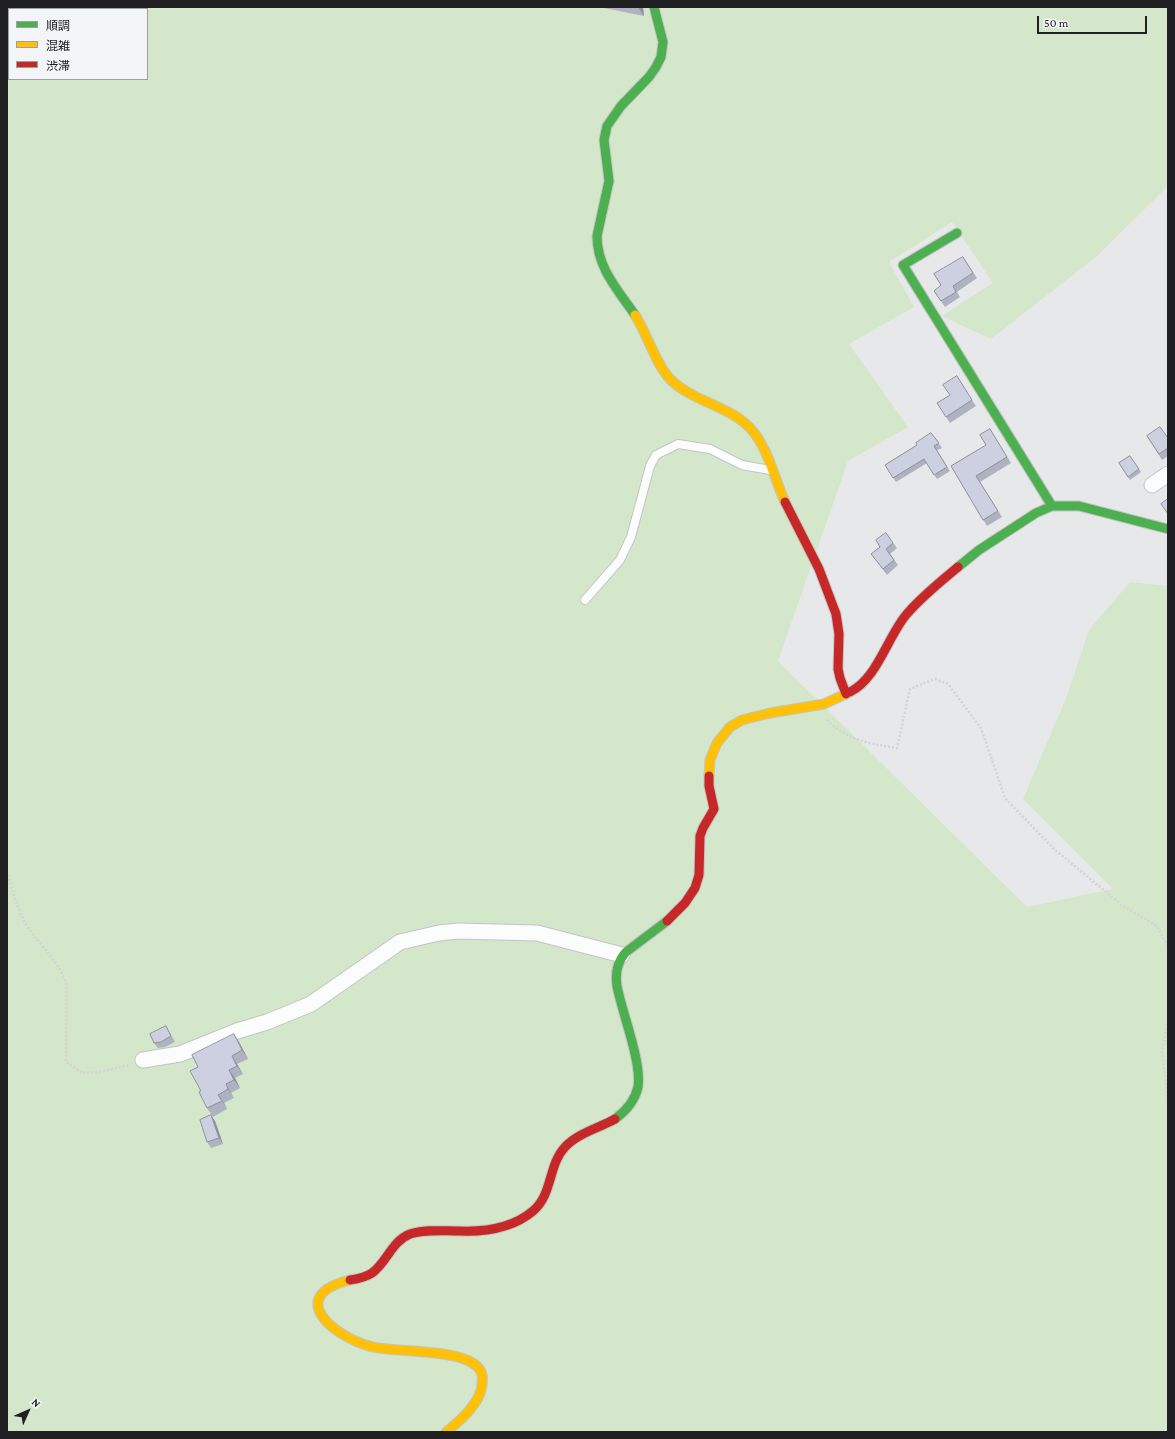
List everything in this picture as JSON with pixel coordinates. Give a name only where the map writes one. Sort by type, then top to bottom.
[{"type":"street","points":[[654,7],[664,45],[662,57],[656,69],[612,114],[606,128],[604,146],[609,179],[608,196],[598,227],[596,244],[602,266],[640,323],[669,378],[683,390],[733,414],[756,435],[766,453],[779,487],[824,582],[838,620],[840,640],[838,659],[839,675],[846,694]]},
{"type":"street","points":[[957,233],[903,265],[1052,506]]},
{"type":"street","points":[[1152,485],[1168,474]]},
{"type":"street","points":[[446,1432],[467,1412],[480,1393],[483,1384],[482,1374],[477,1366],[467,1360],[453,1355],[437,1352],[390,1351],[376,1349],[358,1342],[336,1330],[320,1315],[317,1308],[319,1300],[323,1293],[330,1287],[376,1271],[399,1241],[410,1234],[434,1230],[480,1231],[519,1221],[542,1202],[556,1163],[564,1148],[619,1116],[626,1110],[631,1103],[638,1086],[634,1057],[616,983],[618,963],[622,955],[660,928],[681,908],[695,890],[700,872],[699,839],[702,830],[714,809],[710,786],[709,766],[717,743],[730,727],[742,720],[770,713],[824,704],[856,689],[872,672],[893,633],[906,615],[931,590],[979,550],[1036,513],[1052,506],[1079,506],[1168,529]]},
{"type":"street","points":[[143,1060],[180,1054],[311,1004],[400,942],[439,933],[458,931],[537,933],[622,955]]},
{"type":"lane","points":[[585,600],[620,560],[631,537],[650,466],[656,455],[678,444],[710,449],[742,465],[773,470]]},
{"type":"path","points":[[812,706],[836,729],[859,741],[897,748],[910,689],[935,679],[948,684],[982,728],[1005,798],[1054,849],[1123,906],[1157,926],[1168,947]]},
{"type":"path","points":[[7,871],[19,910],[28,926],[58,965],[64,976],[67,987],[66,1062],[82,1073],[101,1072],[143,1060]]},
{"type":"path","points":[[1168,1020],[1162,1052],[1168,1102]]},
{"type":"green space","points":[[7,7],[1168,7],[1168,186],[1097,256],[991,339],[942,316],[993,283],[952,222],[889,262],[914,307],[849,344],[908,427],[848,461],[778,661],[1027,907],[1113,889],[1023,799],[1067,696],[1089,630],[1130,582],[1168,586],[1168,1432],[7,1432]]},
{"type":"building","points":[[963,257],[973,273],[953,286],[956,292],[941,301],[934,291],[941,285],[934,274]]},
{"type":"building","points":[[957,376],[972,400],[946,417],[937,403],[950,395],[943,385]]},
{"type":"building","points":[[1160,427],[1168,438],[1168,448],[1159,454],[1147,436]]},
{"type":"building","points":[[990,429],[1007,457],[976,476],[998,511],[983,520],[951,466],[986,445],[980,435]]},
{"type":"building","points":[[931,433],[939,443],[934,446],[947,467],[934,475],[924,459],[893,478],[885,465],[917,445],[916,443]]},
{"type":"building","points":[[1130,456],[1139,469],[1128,477],[1119,463]]},
{"type":"building","points":[[1168,499],[1168,514],[1161,504]]},
{"type":"building","points":[[886,533],[893,543],[886,549],[894,560],[883,569],[871,554],[880,547],[876,540]]},
{"type":"building","points":[[166,1026],[171,1036],[161,1042],[154,1043],[150,1034]]},
{"type":"building","points":[[234,1034],[242,1050],[232,1056],[237,1066],[229,1070],[234,1080],[226,1084],[228,1089],[218,1095],[222,1101],[207,1108],[199,1092],[201,1091],[190,1071],[198,1067],[192,1055]]},
{"type":"building","points":[[211,1115],[219,1138],[207,1142],[200,1120]]},
{"type":"traffic: fast","points":[[635,315],[605,268],[598,248],[597,236],[609,181],[604,140],[607,126],[621,106],[649,77],[661,57],[663,42],[654,7]]},
{"type":"traffic: fast","points":[[957,233],[903,265],[1052,506]]},
{"type":"traffic: fast","points":[[958,567],[979,550],[1036,513],[1052,506],[1079,506],[1168,529]]},
{"type":"traffic: fast","points":[[615,1119],[632,1101],[638,1087],[637,1064],[617,986],[617,968],[626,952],[667,921]]},
{"type":"traffic: slow","points":[[635,315],[655,356],[664,372],[670,379],[679,387],[700,399],[721,408],[741,420],[750,428],[762,444],[785,502]]},
{"type":"traffic: slow","points":[[709,776],[710,760],[717,743],[730,727],[742,720],[770,713],[824,704],[850,692]]},
{"type":"traffic: slow","points":[[350,1280],[331,1287],[320,1296],[318,1305],[322,1315],[330,1325],[342,1334],[369,1346],[450,1355],[465,1359],[476,1366],[482,1375],[482,1385],[478,1399],[468,1412],[446,1432]]},
{"type":"traffic: jam","points":[[785,502],[819,569],[836,614],[839,634],[838,669],[846,694]]},
{"type":"traffic: jam","points":[[850,692],[859,686],[875,668],[899,624],[912,608],[958,567]]},
{"type":"traffic: jam","points":[[667,921],[685,903],[695,888],[699,875],[700,836],[714,809],[709,786],[709,776]]},
{"type":"traffic: jam","points":[[350,1280],[361,1278],[372,1273],[394,1247],[404,1237],[410,1234],[428,1231],[488,1230],[507,1225],[525,1217],[533,1211],[544,1196],[556,1162],[565,1147],[582,1134],[615,1119]]}]
